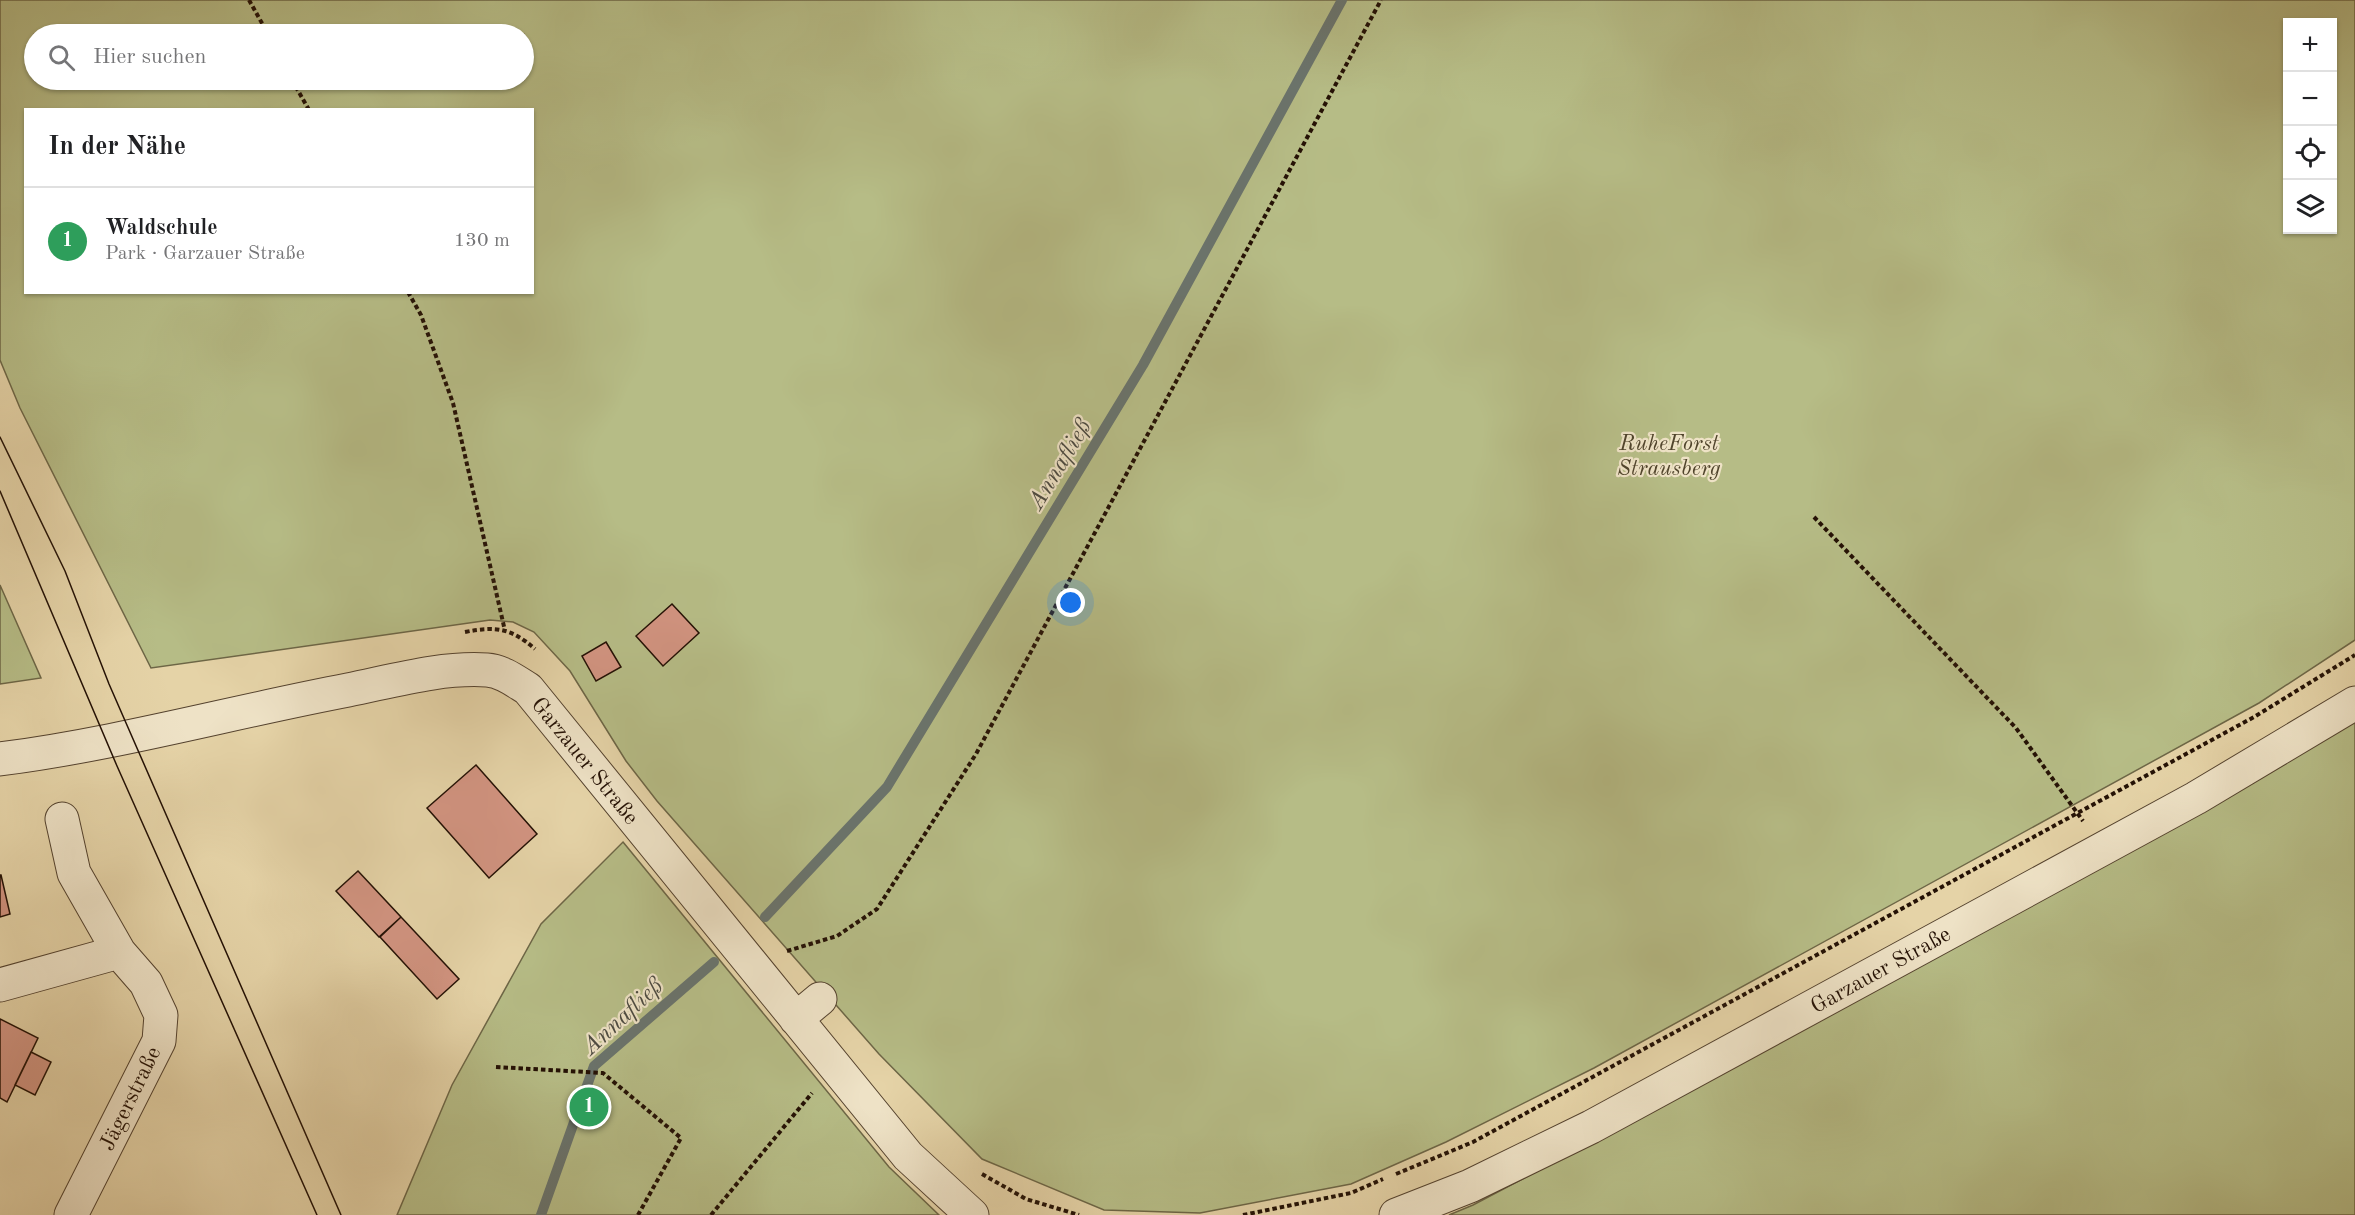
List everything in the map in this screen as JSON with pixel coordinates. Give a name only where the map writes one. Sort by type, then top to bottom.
[{"type":"street","name":"Garzauer Straße","points":[[0,759],[42,754],[163,729],[258,706],[442,672],[486,670],[499,672],[528,689],[748,959],[808,1009],[834,1067],[908,1156],[972,1215]]},
{"type":"street","name":"Garzauer Straße","points":[[1396,1215],[1470,1186],[1591,1127],[2196,798],[2355,703]]},
{"type":"street","name":"Jägerstraße","points":[[62,819],[74,873],[119,952],[146,982],[160,1015],[159,1041],[71,1215]]},
{"type":"street","points":[[0,985],[119,952]]},
{"type":"path","points":[[249,0],[262,24]]},
{"type":"path","points":[[780,953],[837,936],[878,909],[976,754],[1381,0]]},
{"type":"path","points":[[298,90],[308,108]]},
{"type":"path","points":[[409,294],[421,315],[453,403],[505,629],[499,672]]},
{"type":"path","points":[[1814,516],[2016,728],[2079,813]]},
{"type":"path","points":[[1243,1215],[1351,1193],[1473,1142],[2254,717],[2355,656]]},
{"type":"path","points":[[496,1067],[603,1073],[681,1138],[638,1215]]},
{"type":"path","points":[[711,1215],[834,1067]]},
{"type":"path","points":[[979,1172],[1026,1199],[1079,1215]]},
{"type":"green space","name":"RuheForst Strausberg","points":[[0,0],[2355,0],[2355,640],[2259,703],[1594,1068],[1446,1142],[1351,1184],[1200,1213],[1104,1210],[982,1159],[879,1054],[657,801],[626,761],[570,671],[534,632],[513,622],[490,620],[151,668],[20,408],[0,360]]},
{"type":"green space","points":[[0,585],[41,678],[0,684]]},
{"type":"green space","points":[[2355,716],[2355,1215],[1449,1215],[1473,1205],[1604,1136]]},
{"type":"green space","points":[[623,842],[889,1167],[939,1215],[397,1215],[452,1085],[541,924]]},
{"type":"building","points":[[672,604],[699,633],[663,666],[636,636]]},
{"type":"building","points":[[606,642],[621,667],[596,681],[582,656]]},
{"type":"building","points":[[476,765],[537,834],[489,878],[427,808]]},
{"type":"building","points":[[358,871],[401,917],[379,937],[336,891]]},
{"type":"building","points":[[0,875],[10,914],[0,917]]},
{"type":"building","points":[[401,917],[459,979],[437,999],[380,937]]},
{"type":"building","points":[[0,1019],[38,1038],[7,1102],[0,1098]]},
{"type":"building","points":[[31,1052],[51,1062],[35,1095],[15,1085]]},
{"type":"waterway","name":"Annafließ","points":[[765,917],[887,787],[1143,365],[1342,0]]},
{"type":"waterway","name":"Annafließ","points":[[541,1215],[594,1066],[714,962]]},
{"type":"tram line","points":[[0,437],[65,571],[109,684],[341,1215]]},
{"type":"tram line","points":[[0,491],[117,766],[317,1215]]},
{"type":"place","name":"Waldschule","points":[[589,1107]]}]
